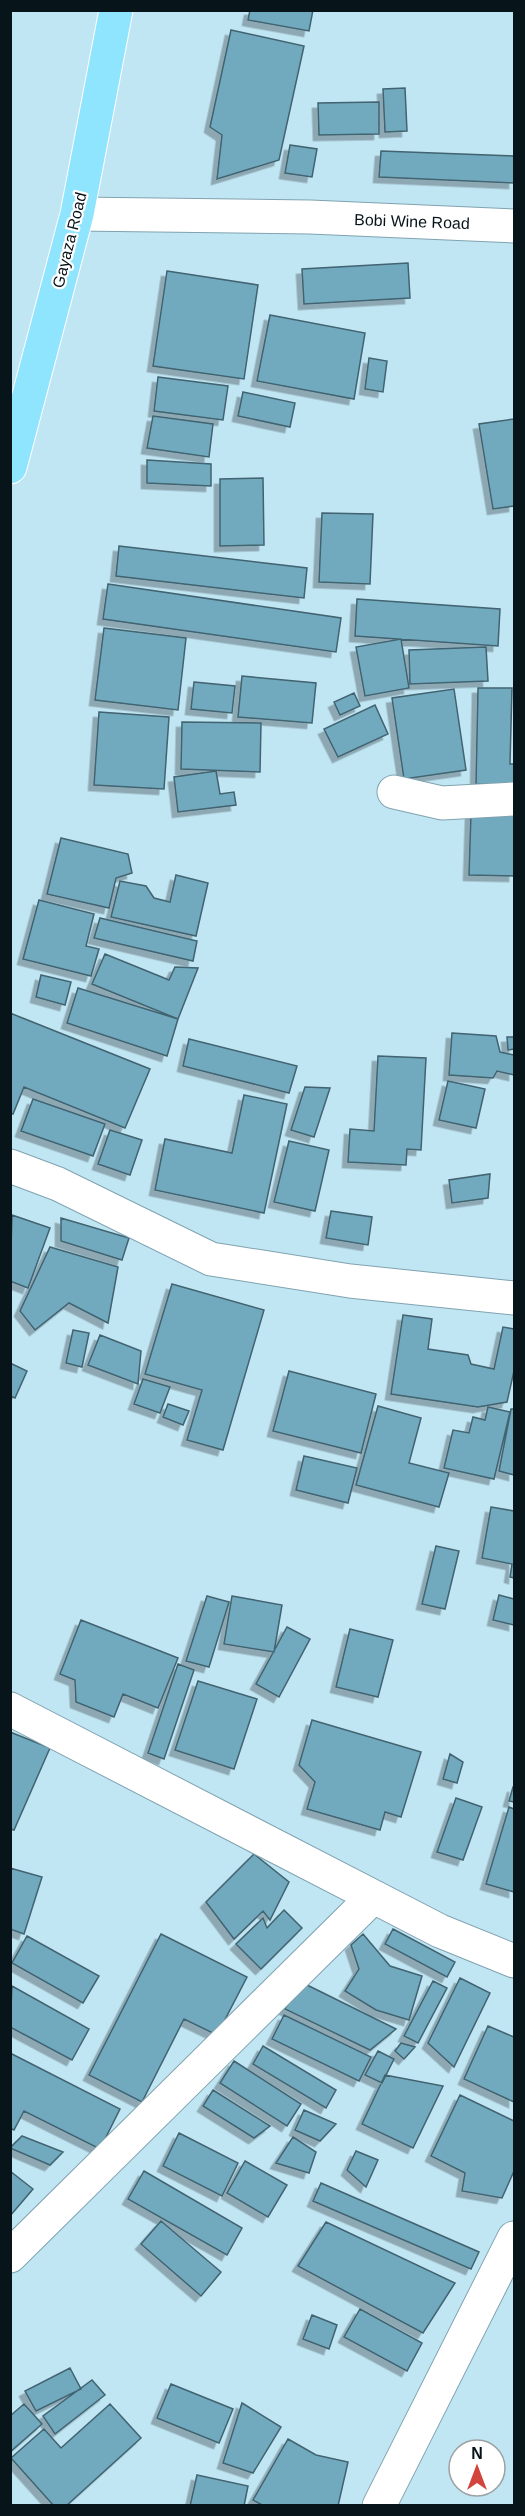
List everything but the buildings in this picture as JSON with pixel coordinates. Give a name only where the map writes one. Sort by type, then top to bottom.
[{"type":"main road","name":"Gayaza Road","points":[[10,467],[77,214],[116,10]]},
{"type":"street","name":"Bobi Wine Road","points":[[77,214],[310,217],[514,226]]},
{"type":"street","points":[[394,792],[442,803],[514,799]]},
{"type":"street","points":[[10,1166],[58,1184],[211,1259],[350,1281],[514,1298]]},
{"type":"street","points":[[10,1709],[440,1931],[514,1961]]},
{"type":"street","points":[[10,2256],[373,1897]]},
{"type":"street","points":[[379,2505],[514,2238]]}]
